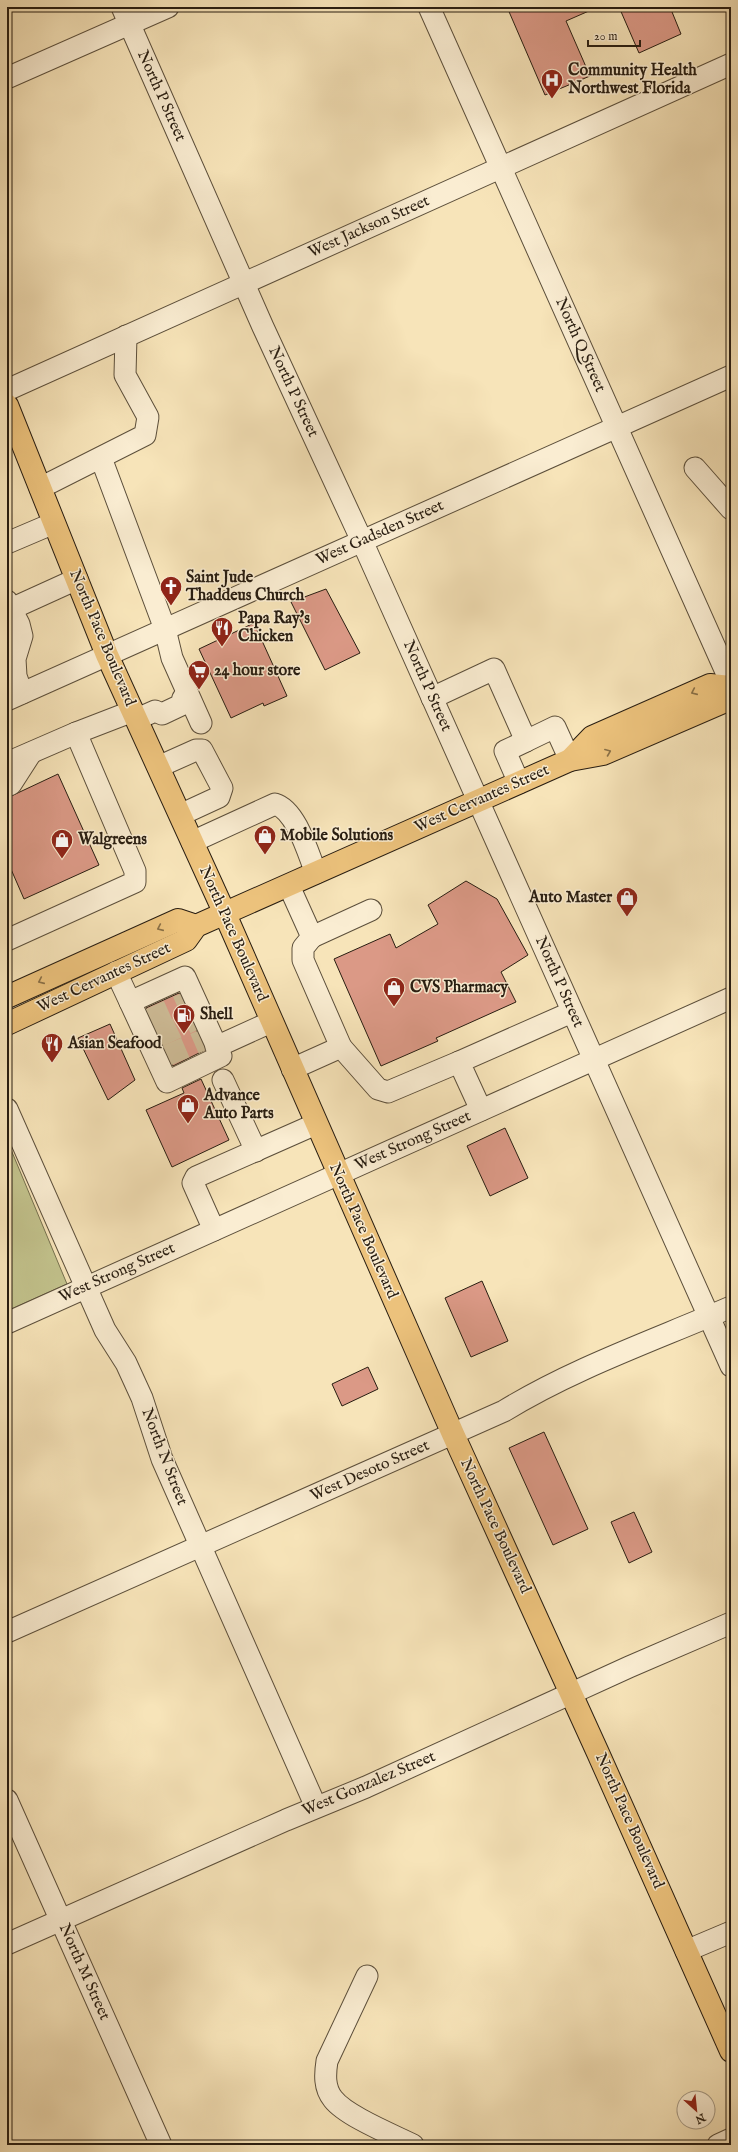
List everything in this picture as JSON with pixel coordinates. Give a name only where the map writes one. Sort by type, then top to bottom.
[{"type":"main road","name":"North Pace Boulevard","points":[[7,405],[14,442],[40,488],[107,655],[141,714],[158,767],[225,914],[271,1022],[453,1434],[572,1694],[731,2051]]},
{"type":"main road","name":"West Cervantes Street","points":[[7,1024],[186,940],[196,926],[570,760],[603,754],[654,733],[721,703],[731,689]]},
{"type":"main road","name":"West Cervantes Street","points":[[7,997],[178,920],[196,926]]},
{"type":"street","points":[[7,78],[126,16],[168,7]]},
{"type":"street","name":"North Q Street","points":[[429,7],[731,682]]},
{"type":"street","name":"North P Street","points":[[126,16],[244,283],[479,801],[731,1366]]},
{"type":"street","name":"West Jackson Street","points":[[7,390],[731,64]]},
{"type":"street","points":[[40,488],[145,435],[148,417],[125,375],[126,336]]},
{"type":"street","name":"West Gadsden Street","points":[[14,697],[731,376]]},
{"type":"street","points":[[101,458],[165,629],[172,658],[186,697],[201,723]]},
{"type":"street","points":[[695,468],[731,509]]},
{"type":"street","points":[[7,543],[54,523]]},
{"type":"street","points":[[14,697],[16,676],[15,659],[22,636],[9,605],[77,579]]},
{"type":"street","points":[[432,698],[494,669],[526,741]]},
{"type":"street","points":[[7,763],[76,733],[141,714],[162,714],[181,705],[186,697]]},
{"type":"street","points":[[519,783],[505,751],[555,727],[570,760]]},
{"type":"street","points":[[9,932],[135,882],[135,871],[76,733]]},
{"type":"street","points":[[158,767],[196,750],[202,750],[222,788],[219,797],[180,816]]},
{"type":"street","points":[[7,786],[11,784],[31,753]]},
{"type":"street","points":[[192,842],[275,804],[282,806],[293,818],[316,873]]},
{"type":"street","points":[[289,886],[312,937]]},
{"type":"street","points":[[371,910],[312,937],[303,948],[303,960],[341,1047],[383,1092],[388,1092],[459,1062],[572,1012]]},
{"type":"street","points":[[116,972],[130,1002],[149,1030],[162,1059],[167,1082],[221,1056],[210,1041],[194,1010],[185,978],[130,1002]]},
{"type":"street","name":"West Strong Street","points":[[7,1323],[731,998]]},
{"type":"street","points":[[210,1041],[271,1022]]},
{"type":"street","points":[[292,1069],[341,1047]]},
{"type":"street","points":[[459,1062],[481,1110]]},
{"type":"street","points":[[223,1080],[256,1151]]},
{"type":"street","name":"North N Street","points":[[7,1109],[105,1330],[126,1363],[142,1398],[162,1459],[316,1807]]},
{"type":"street","points":[[214,1230],[193,1183],[196,1177],[316,1124]]},
{"type":"street","name":"West Desoto Street","points":[[7,1632],[504,1411],[538,1391],[672,1331],[731,1307]]},
{"type":"street","name":"West Gonzalez Street","points":[[7,1944],[316,1807],[366,1787],[731,1623]]},
{"type":"street","name":"North M Street","points":[[7,1800],[161,2145]]},
{"type":"street","points":[[686,1951],[731,1932]]},
{"type":"street","points":[[367,1976],[327,2061],[325,2075],[327,2090],[333,2100],[344,2109],[413,2145]]},
{"type":"street","points":[[718,2145],[731,2140]]},
{"type":"green space","points":[[7,1140],[67,1284],[7,1311]]},
{"type":"building","name":"Community Health Northwest Florida","points":[[507,7],[598,7],[566,21],[590,76],[545,95]]},
{"type":"building","name":"Community Health Northwest Florida","points":[[619,7],[670,7],[681,34],[639,53]]},
{"type":"building","points":[[326,589],[360,653],[325,670],[291,602]]},
{"type":"building","points":[[254,623],[287,696],[264,706],[263,703],[231,718],[199,649]]},
{"type":"building","points":[[58,774],[99,865],[24,899],[7,860],[7,798]]},
{"type":"building","points":[[466,881],[497,899],[528,955],[501,972],[516,1002],[436,1038],[438,1041],[381,1066],[334,959],[390,934],[396,948],[438,924],[428,905]]},
{"type":"building","points":[[179,993],[205,1050],[173,1066],[146,1008]]},
{"type":"building","points":[[110,1024],[135,1080],[108,1100],[78,1038]]},
{"type":"building","name":"Advance Auto Parts","points":[[201,1079],[229,1140],[172,1167],[146,1110],[184,1093],[182,1088]]},
{"type":"building","points":[[505,1128],[528,1178],[490,1196],[467,1146]]},
{"type":"building","points":[[482,1281],[508,1341],[471,1357],[445,1298]]},
{"type":"building","points":[[368,1367],[378,1389],[342,1406],[332,1384]]},
{"type":"building","points":[[544,1432],[588,1529],[553,1545],[509,1448]]},
{"type":"building","points":[[634,1512],[652,1552],[629,1563],[611,1522]]},
{"type":"tunnel","points":[[149,1019],[185,1003]]},
{"type":"tunnel","points":[[158,1037],[194,1020]]},
{"type":"tunnel","points":[[166,1056],[203,1040]]},
{"type":"place","name":"Community Health Northwest Florida","points":[[552,100]]},
{"type":"place","name":"Saint Jude Thaddeus Church","points":[[171,606]]},
{"type":"place","name":"Papa Ray's Chicken","points":[[222,648]]},
{"type":"place","name":"24 hour store","points":[[199,690]]},
{"type":"place","name":"Mobile Solutions","points":[[265,856]]},
{"type":"place","name":"Walgreens","points":[[62,860]]},
{"type":"place","name":"Auto Master","points":[[627,918]]},
{"type":"place","name":"CVS Pharmacy","points":[[394,1008]]},
{"type":"place","name":"Shell","points":[[184,1034]]},
{"type":"place","name":"Asian Seafood","points":[[52,1064]]},
{"type":"place","name":"Advance Auto Parts","points":[[188,1124]]}]
